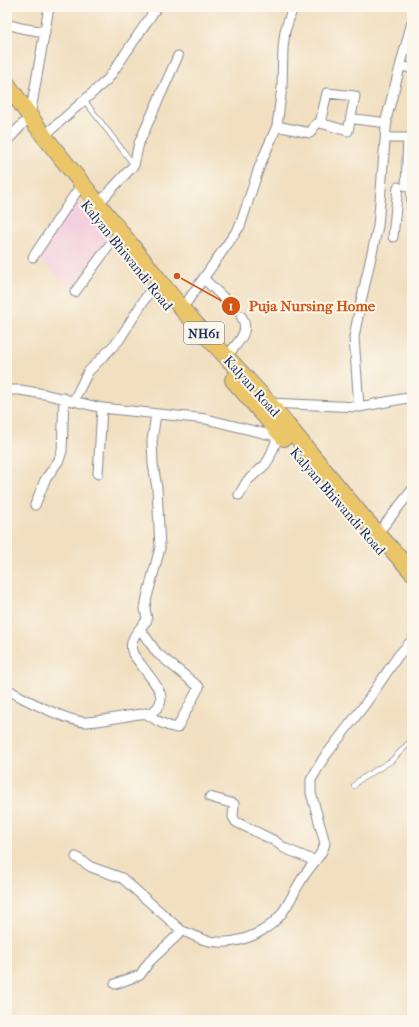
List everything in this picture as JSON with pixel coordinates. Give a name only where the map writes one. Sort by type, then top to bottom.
[{"type":"highway","name":"Kalyan Road","points":[[7,84],[27,120],[44,136],[182,309],[269,403],[286,438],[378,533],[412,572]]},
{"type":"highway","name":"Kalyan Bhiwandi Road","points":[[7,99],[27,120],[76,191],[177,317],[286,438],[349,516],[412,586]]},
{"type":"street","points":[[7,142],[27,120],[50,7]]},
{"type":"street","points":[[44,136],[108,79],[157,7]]},
{"type":"street","points":[[182,309],[240,226],[260,165],[277,126],[282,87],[283,48],[293,7]]},
{"type":"street","points":[[359,407],[354,337],[378,226],[387,116],[401,65],[409,46],[412,22]]},
{"type":"street","points":[[7,24],[45,32]]},
{"type":"street","points":[[98,204],[134,165],[139,144],[178,56]]},
{"type":"street","points":[[401,65],[412,69]]},
{"type":"street","points":[[277,126],[310,133],[316,124],[320,123],[348,131],[355,96],[327,93],[320,123]]},
{"type":"street","points":[[355,119],[387,123]]},
{"type":"street","points":[[386,138],[410,138],[407,186],[393,237]]},
{"type":"street","points":[[381,188],[407,186]]},
{"type":"street","points":[[407,186],[412,210]]},
{"type":"street","points":[[33,257],[76,191]]},
{"type":"street","points":[[75,292],[114,239]]},
{"type":"street","points":[[204,279],[229,303]]},
{"type":"street","points":[[74,400],[88,372],[119,340],[152,286]]},
{"type":"street","points":[[226,357],[240,340],[246,328],[246,322],[241,316]]},
{"type":"street","points":[[7,390],[20,390],[64,398],[102,408],[206,419],[286,438],[265,465],[247,481],[239,495]]},
{"type":"street","points":[[35,505],[46,480],[61,455],[64,398]]},
{"type":"street","points":[[269,403],[359,407],[412,398]]},
{"type":"street","points":[[98,474],[102,408]]},
{"type":"street","points":[[7,689],[40,706],[85,722],[151,713],[156,710],[160,703],[161,696],[158,688],[133,654],[131,649],[131,641],[147,620],[145,608],[146,602],[160,548],[157,488],[153,464],[152,441],[156,414]]},
{"type":"street","points":[[378,533],[412,490]]},
{"type":"street","points":[[140,628],[157,653],[199,687],[177,728],[169,727],[145,713]]},
{"type":"street","points":[[76,857],[91,867],[122,878],[182,931],[206,940],[229,943],[247,938],[260,932],[279,918],[303,878],[324,849],[325,843],[311,793],[311,780],[323,759],[366,703],[398,656],[412,640]]},
{"type":"street","points":[[210,797],[234,804],[234,817],[236,822],[275,841],[284,848],[315,861]]},
{"type":"street","points":[[115,984],[140,975],[148,962],[182,931]]},
{"type":"lane","points":[[84,100],[134,165]]},
{"type":"lane","points":[[354,786],[358,781],[391,761],[412,740]]},
{"type":"shaded area","points":[[76,197],[109,239],[74,289],[38,259]]},
{"type":"place","name":"Puja Nursing Home","points":[[177,276]]}]
